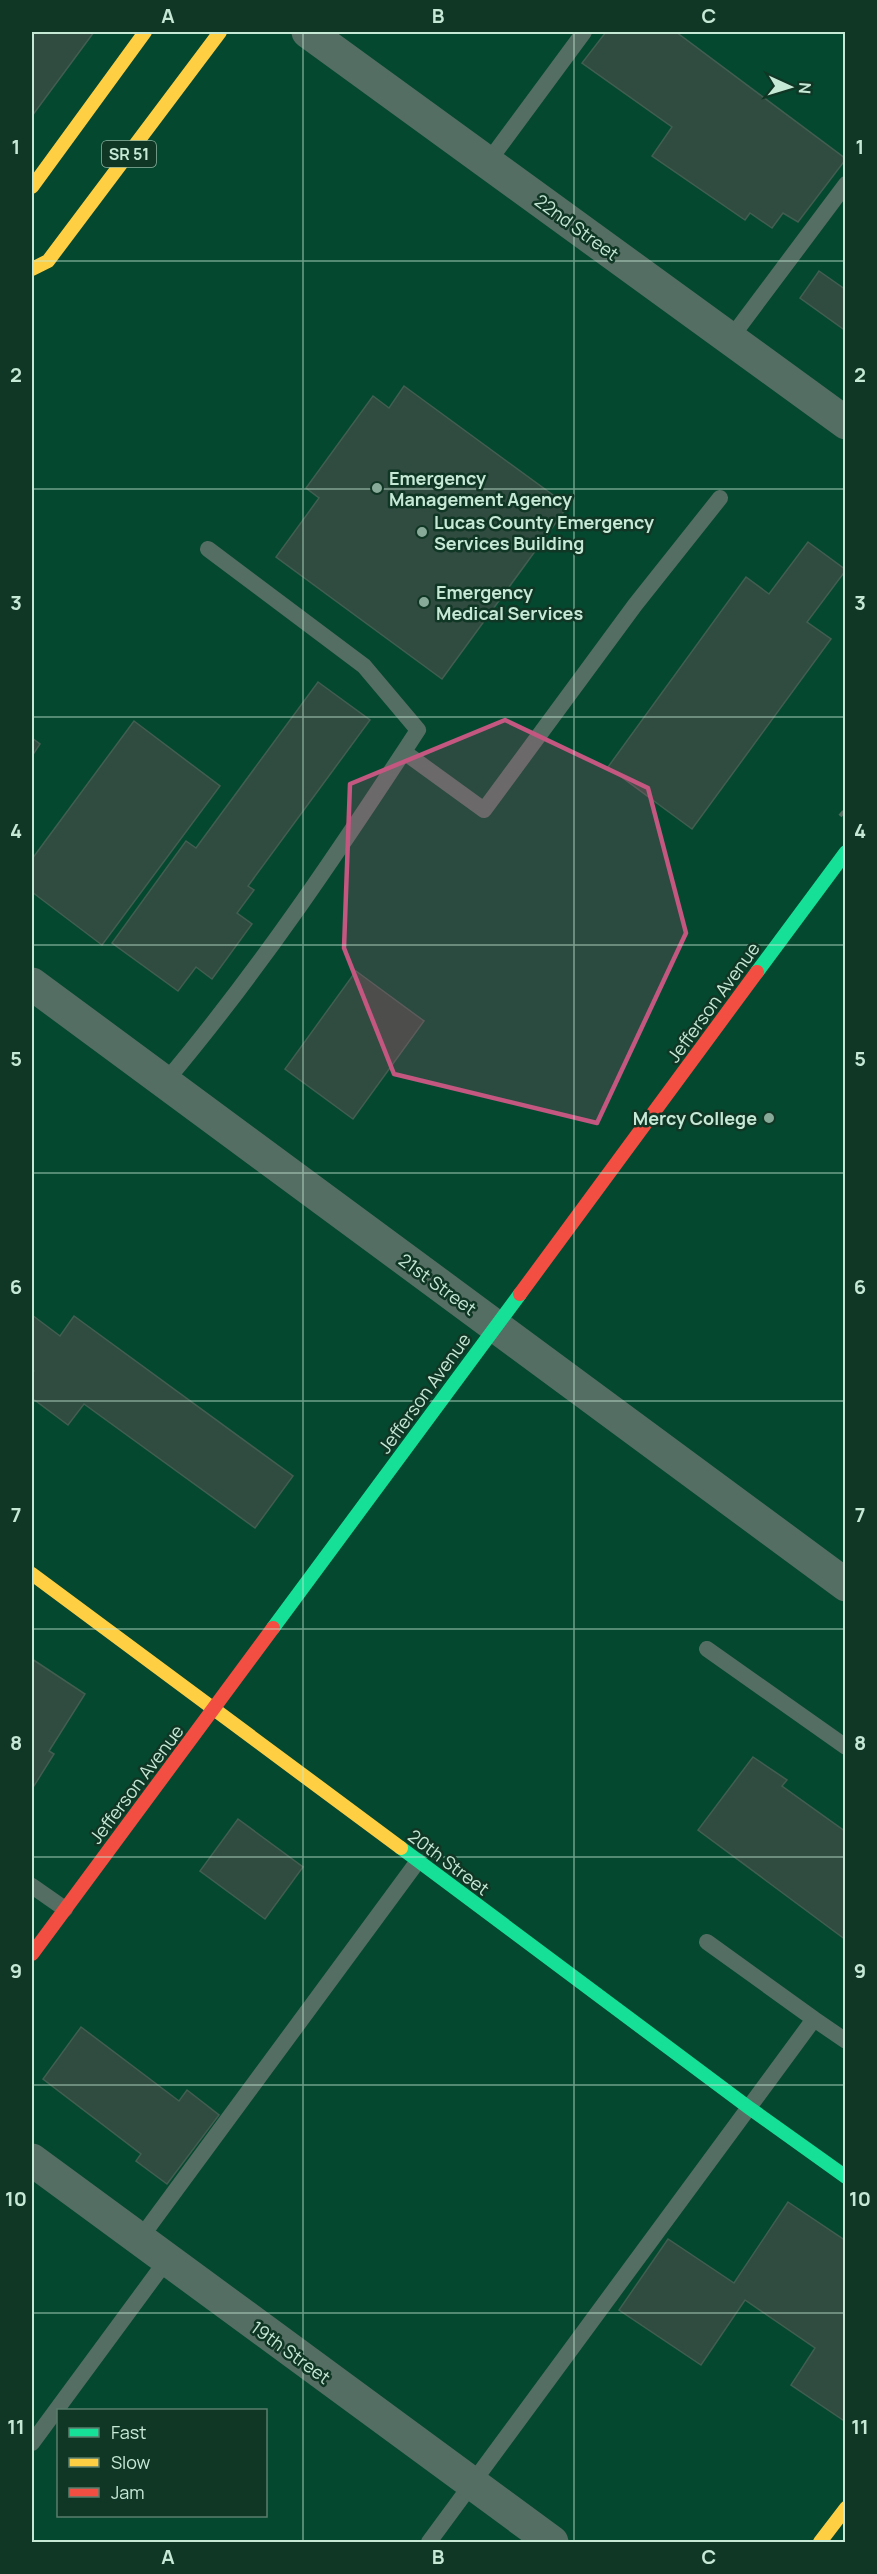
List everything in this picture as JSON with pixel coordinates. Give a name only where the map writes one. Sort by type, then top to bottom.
[{"type":"street","points":[[32,187],[145,32]]},
{"type":"street","name":"SR 51","points":[[32,269],[48,261],[220,32]]},
{"type":"street","name":"22nd Street","points":[[308,32],[846,423]]},
{"type":"street","name":"Jefferson Avenue","points":[[32,1954],[846,852]]},
{"type":"street","name":"21st Street","points":[[32,984],[846,1585]]},
{"type":"street","name":"20th Street","points":[[32,1574],[748,2107],[846,2177]]},
{"type":"street","name":"19th Street","points":[[32,2160],[552,2542]]},
{"type":"street","points":[[820,2542],[846,2508]]},
{"type":"lane","points":[[488,162],[584,32]]},
{"type":"lane","points":[[730,339],[846,184]]},
{"type":"lane","points":[[404,752],[484,810],[635,605],[720,498]]},
{"type":"lane","points":[[165,1082],[223,1012],[370,805],[418,730],[364,666],[208,549]]},
{"type":"lane","points":[[707,1649],[846,1747]]},
{"type":"lane","points":[[139,2240],[418,1861]]},
{"type":"lane","points":[[32,1886],[65,1909]]},
{"type":"lane","points":[[707,1942],[846,2041]]},
{"type":"lane","points":[[429,2542],[814,2019]]},
{"type":"lane","points":[[32,2443],[166,2260]]},
{"type":"highlighted area","points":[[505,720],[648,788],[686,933],[597,1123],[394,1074],[344,948],[350,784]]},
{"type":"shaded area","points":[[32,32],[845,32],[845,2542],[32,2542]]},
{"type":"building","points":[[32,32],[94,32],[32,116]]},
{"type":"building","points":[[606,32],[676,32],[846,159],[798,222],[783,213],[772,228],[750,213],[745,220],[652,156],[672,127],[582,63]]},
{"type":"building","points":[[819,271],[846,290],[846,331],[800,298]]},
{"type":"building","name":"Lucas County Emergency Services Building","points":[[404,386],[568,506],[442,679],[276,557],[319,498],[306,488],[373,396],[389,408]]},
{"type":"building","points":[[808,542],[846,570],[807,622],[831,639],[692,829],[608,767],[746,577],[769,594]]},
{"type":"building","points":[[318,682],[370,720],[248,886],[254,890],[237,913],[252,924],[212,979],[196,967],[178,991],[112,943],[186,841],[196,848]]},
{"type":"building","points":[[134,721],[220,786],[102,945],[32,892],[32,859]]},
{"type":"building","points":[[32,738],[40,744],[32,756]]},
{"type":"building","points":[[356,971],[424,1021],[353,1119],[285,1069]]},
{"type":"building","points":[[32,1315],[60,1336],[74,1316],[293,1476],[255,1528],[84,1404],[68,1425],[32,1398],[34,1371],[32,1369]]},
{"type":"building","points":[[32,1659],[85,1694],[49,1751],[54,1754],[32,1789]]},
{"type":"building","points":[[753,1757],[787,1780],[782,1786],[846,1832],[846,1940],[698,1830]]},
{"type":"building","points":[[238,1819],[303,1867],[265,1919],[200,1871]]},
{"type":"building","points":[[81,2027],[179,2101],[187,2090],[219,2115],[167,2184],[136,2161],[141,2154],[43,2079]]},
{"type":"building","points":[[788,2202],[846,2241],[846,2417],[843,2420],[791,2385],[815,2348],[745,2300],[701,2365],[619,2310],[668,2239],[734,2283]]},
{"type":"traffic: fast","points":[[757,972],[846,852]]},
{"type":"traffic: fast","points":[[273,1628],[520,1294]]},
{"type":"traffic: fast","points":[[401,1848],[748,2107],[846,2177]]},
{"type":"traffic: slow","points":[[32,187],[145,32]]},
{"type":"traffic: slow","points":[[32,269],[48,261],[220,32]]},
{"type":"traffic: slow","points":[[32,1574],[401,1848]]},
{"type":"traffic: slow","points":[[820,2542],[846,2508]]},
{"type":"traffic: jam","points":[[520,1294],[757,972]]},
{"type":"traffic: jam","points":[[32,1954],[273,1628]]},
{"type":"place","name":"Emergency Management Agency","points":[[377,488]]},
{"type":"place","name":"Lucas County Emergency Services Building","points":[[422,532]]},
{"type":"place","name":"Emergency Medical Services","points":[[424,602]]},
{"type":"place","name":"Mercy College","points":[[769,1118]]}]
